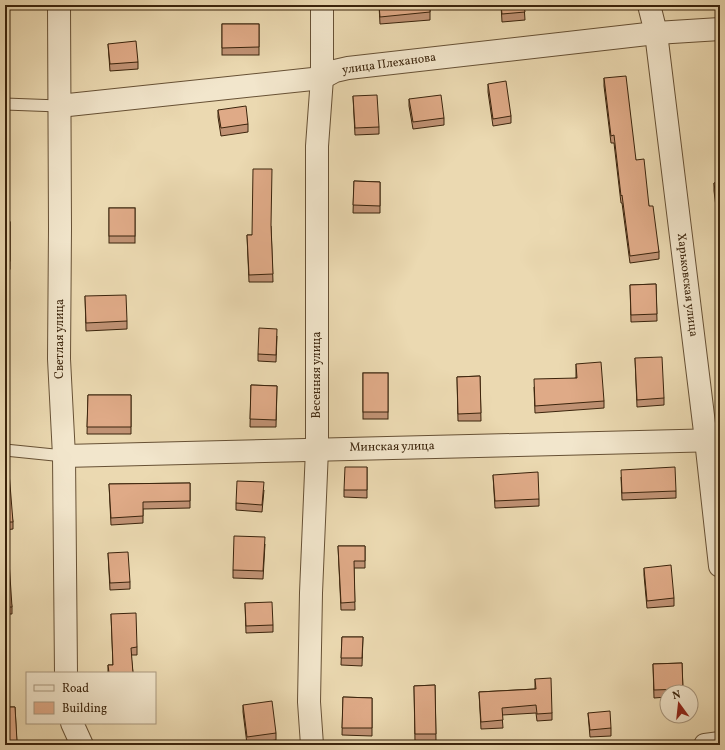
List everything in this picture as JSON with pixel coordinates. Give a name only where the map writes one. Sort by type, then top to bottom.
[{"type":"street","name":"Светлая улица","points":[[59,5],[59,359],[64,456],[66,672]]},
{"type":"street","name":"Весенняя улица","points":[[312,745],[309,702],[311,593],[317,449],[317,146],[322,78],[322,5]]},
{"type":"street","name":"Харьковская улица","points":[[649,5],[656,33],[713,440],[720,566]]},
{"type":"street","name":"улица Плеханова","points":[[59,106],[322,78],[335,71],[348,68],[656,33],[720,29]]},
{"type":"street","name":"Минская улица","points":[[64,456],[713,440]]},
{"type":"street","points":[[72,724],[82,745]]},
{"type":"street","points":[[705,745],[720,743]]},
{"type":"lane","points":[[5,104],[59,106]]},
{"type":"lane","points":[[5,450],[64,456]]},
{"type":"building","points":[[379,5],[430,5],[430,12],[380,17]]},
{"type":"building","points":[[501,5],[524,5],[525,12],[502,14]]},
{"type":"building","points":[[222,24],[259,24],[259,47],[222,48]]},
{"type":"building","points":[[136,41],[138,62],[110,64],[108,44]]},
{"type":"building","points":[[626,76],[636,160],[644,159],[649,206],[653,206],[659,252],[630,256],[614,135],[611,136],[604,78]]},
{"type":"building","points":[[506,81],[511,116],[493,119],[488,84]]},
{"type":"building","points":[[377,95],[379,127],[355,128],[353,96]]},
{"type":"building","points":[[441,95],[444,118],[413,122],[409,99]]},
{"type":"building","points":[[246,106],[248,124],[221,128],[218,110]]},
{"type":"building","points":[[6,140],[6,172],[5,172]]},
{"type":"building","points":[[253,169],[272,169],[271,225],[273,274],[249,275],[247,235],[252,235]]},
{"type":"building","points":[[354,181],[380,182],[380,206],[353,205]]},
{"type":"building","points":[[720,182],[720,232],[714,183]]},
{"type":"building","points":[[109,208],[135,208],[135,236],[109,236]]},
{"type":"building","points":[[5,222],[10,222],[10,261],[5,261]]},
{"type":"building","points":[[720,239],[720,257],[717,240]]},
{"type":"building","points":[[656,284],[657,314],[631,315],[630,285]]},
{"type":"building","points":[[126,295],[127,321],[86,323],[85,296]]},
{"type":"building","points":[[259,328],[277,329],[276,355],[258,354]]},
{"type":"building","points":[[662,357],[664,398],[637,400],[635,358]]},
{"type":"building","points":[[601,362],[604,401],[535,406],[534,379],[577,378],[576,364]]},
{"type":"building","points":[[363,373],[388,373],[388,412],[363,412]]},
{"type":"building","points":[[480,376],[481,413],[458,414],[457,377]]},
{"type":"building","points":[[251,385],[277,386],[276,420],[250,419]]},
{"type":"building","points":[[88,395],[131,395],[131,427],[87,427]]},
{"type":"building","points":[[5,398],[7,421],[5,421]]},
{"type":"building","points":[[345,467],[367,467],[367,490],[344,490]]},
{"type":"building","points":[[675,467],[676,491],[622,493],[621,470]]},
{"type":"building","points":[[5,472],[9,472],[13,522],[5,522]]},
{"type":"building","points":[[538,472],[539,499],[495,501],[493,475]]},
{"type":"building","points":[[237,481],[264,482],[262,505],[236,503]]},
{"type":"building","points":[[190,483],[190,501],[143,502],[143,516],[111,518],[109,484]]},
{"type":"building","points":[[234,536],[265,537],[263,571],[233,570]]},
{"type":"building","points":[[338,546],[365,546],[365,561],[354,561],[355,602],[341,603]]},
{"type":"building","points":[[128,552],[130,582],[110,583],[108,553]]},
{"type":"building","points":[[5,561],[9,561],[12,607],[5,607]]},
{"type":"building","points":[[671,565],[674,598],[647,601],[644,568]]},
{"type":"building","points":[[272,602],[273,625],[246,626],[245,603]]},
{"type":"building","points":[[136,613],[137,647],[131,648],[133,672],[109,672],[108,665],[113,665],[111,614]]},
{"type":"building","points":[[342,637],[363,637],[362,658],[341,658]]},
{"type":"building","points":[[682,663],[683,684],[659,684],[659,690],[654,690],[653,664]]},
{"type":"building","points":[[551,678],[552,713],[537,714],[536,705],[502,708],[503,720],[481,722],[479,692],[536,689],[535,679]]},
{"type":"building","points":[[435,685],[436,734],[415,734],[414,686]]},
{"type":"building","points":[[343,697],[372,698],[372,728],[342,728]]},
{"type":"building","points":[[272,701],[276,733],[247,737],[243,705]]},
{"type":"building","points":[[5,707],[15,707],[17,741],[5,742]]},
{"type":"building","points":[[610,711],[611,728],[590,730],[588,713]]}]
